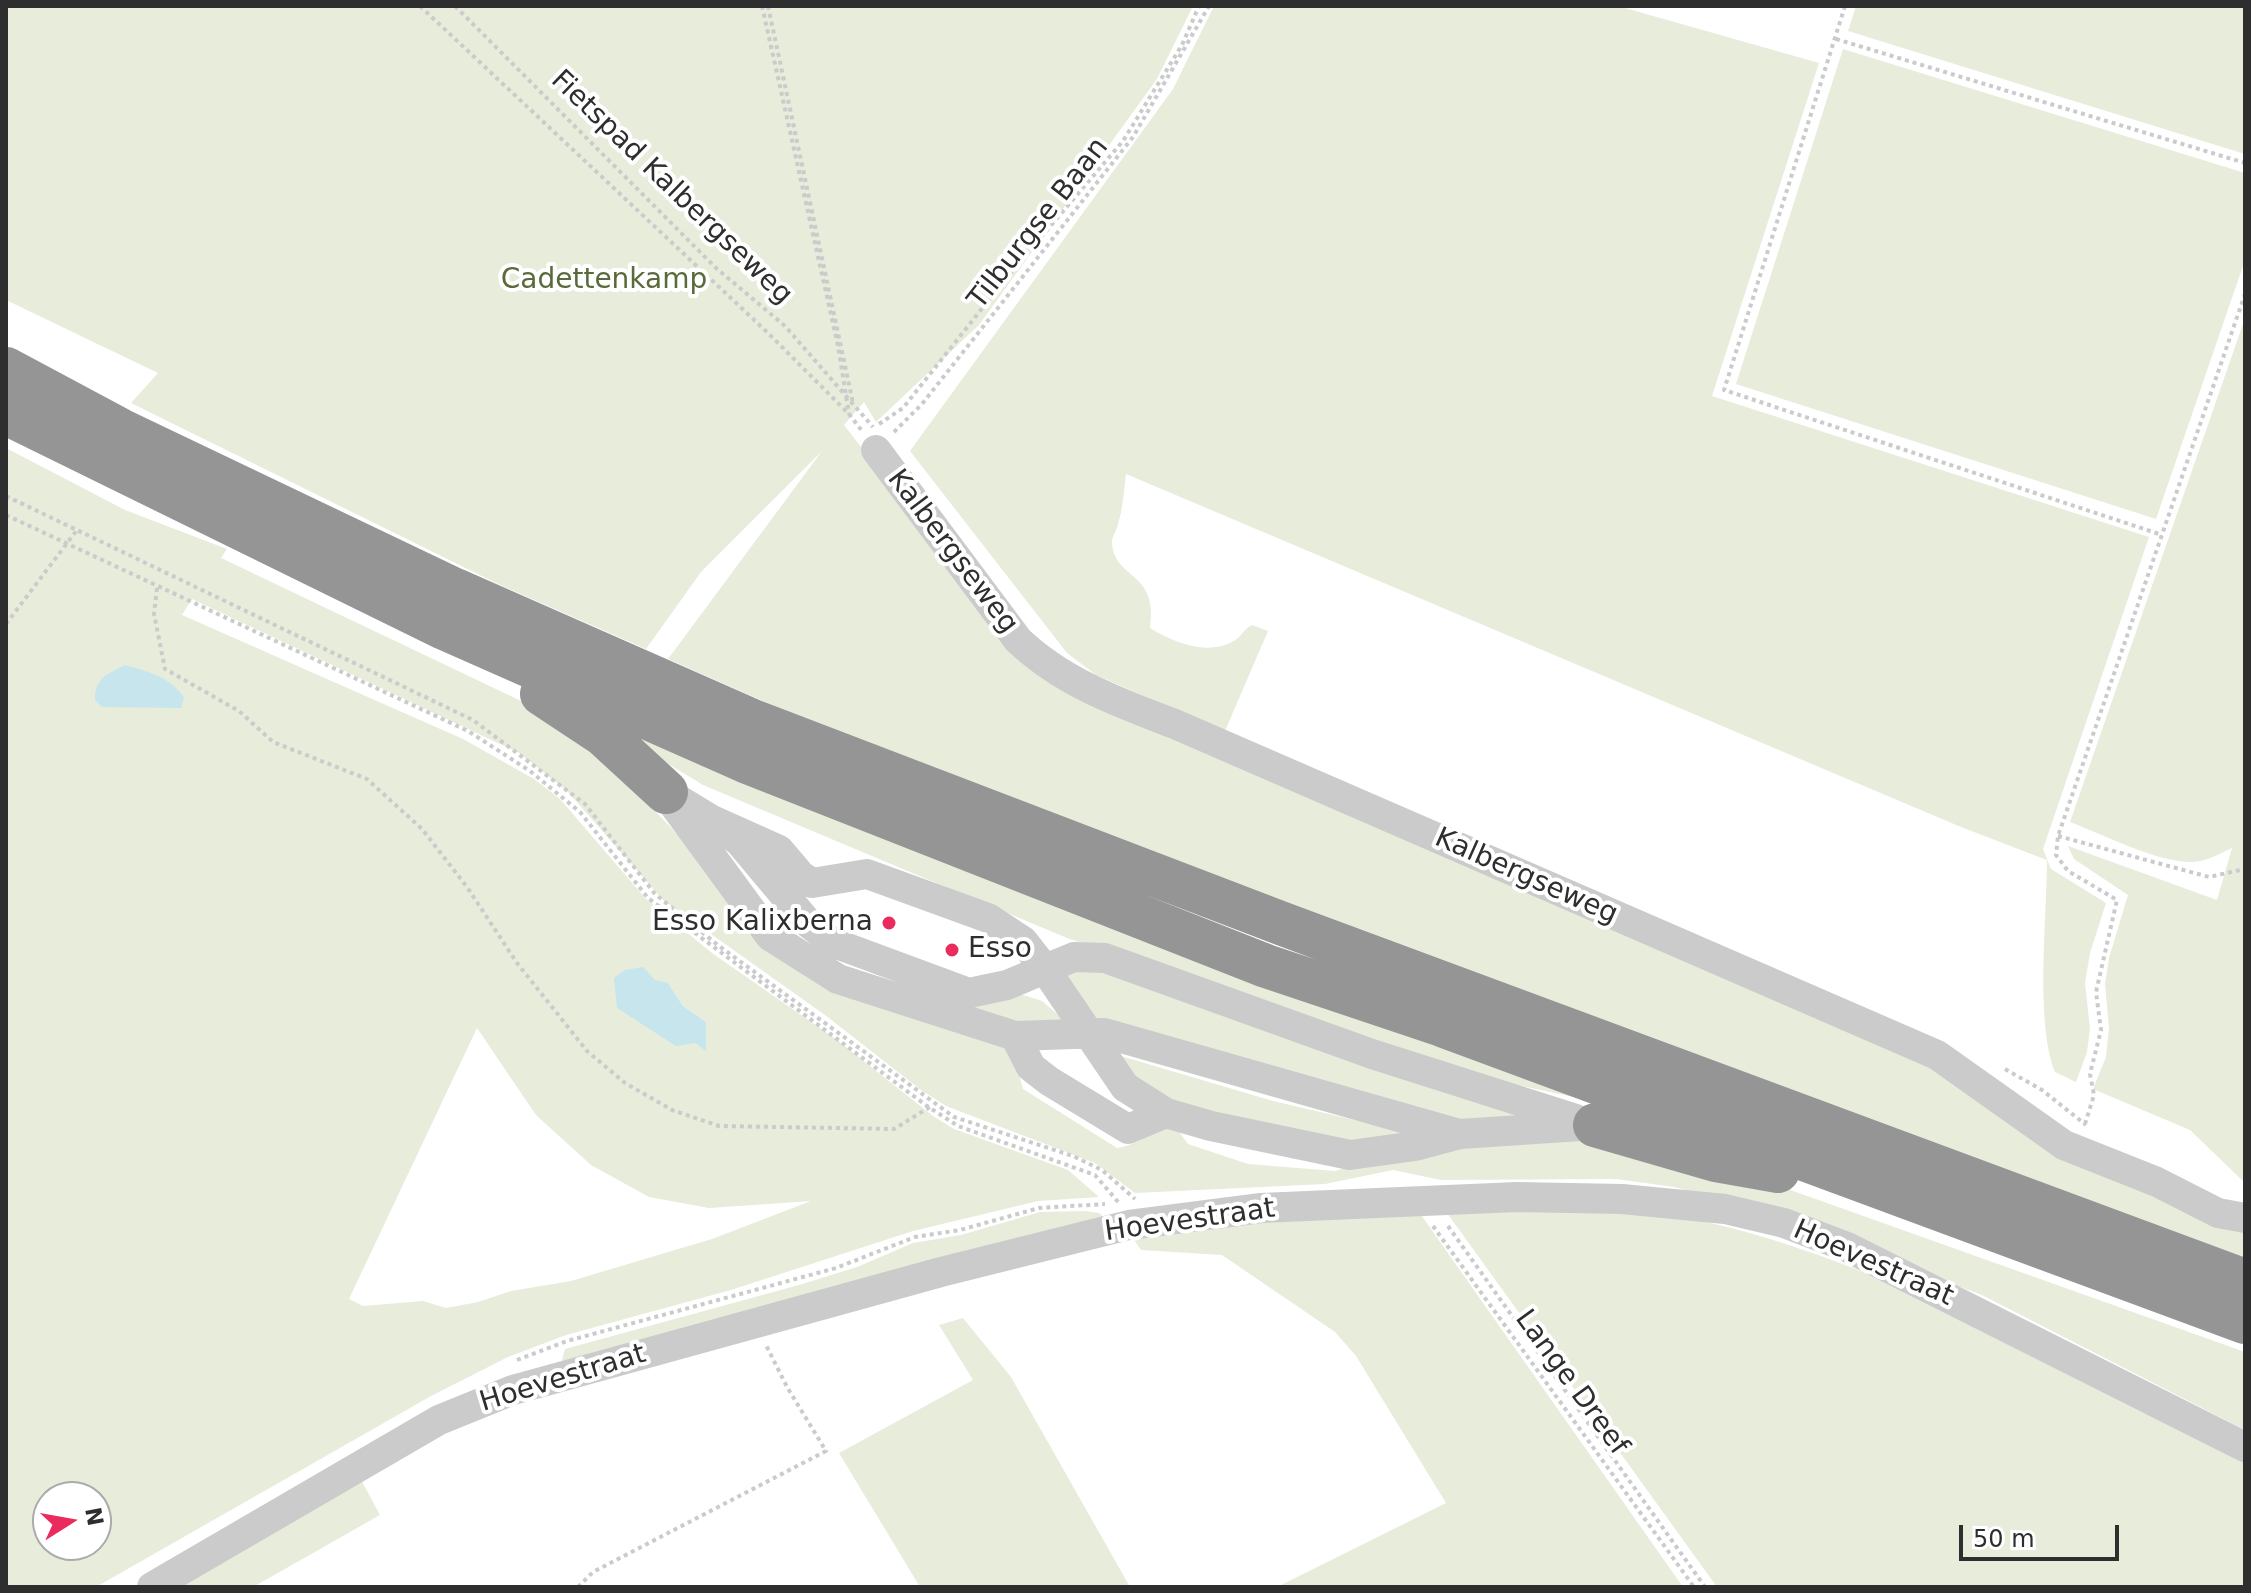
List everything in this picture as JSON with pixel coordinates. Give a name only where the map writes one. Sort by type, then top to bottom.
[{"type":"highway","points":[[6,369],[120,430],[455,590],[750,720],[1283,924],[2245,1281]]},
{"type":"highway","points":[[6,413],[444,628],[745,761],[1266,966],[1442,1025],[2245,1322]]},
{"type":"highway","points":[[444,628],[604,735],[666,792]]},
{"type":"highway","points":[[1595,1125],[1716,1160],[1893,1192]]},
{"type":"street","name":"Kalbergseweg","points":[[874,439],[1018,640],[1037,658],[1094,693],[1177,725],[1937,1055],[2064,1145],[2157,1182],[2218,1213],[2245,1218]]},
{"type":"street","points":[[666,792],[712,820],[740,842],[807,922],[834,943],[969,993],[1007,985],[1074,957],[1105,958],[1372,1054],[1595,1125]]},
{"type":"street","points":[[666,792],[770,936],[838,979],[1015,1036],[1104,1033],[1460,1134]]},
{"type":"street","points":[[712,820],[779,850],[801,876],[812,883],[867,874],[988,918],[1023,941],[1125,1087],[1166,1113],[1248,1135],[1350,1155],[1415,1146],[1460,1134],[1595,1125]]},
{"type":"street","points":[[1015,1036],[1031,1067],[1128,1129],[1166,1113]]},
{"type":"street","name":"Hoevestraat","points":[[152,1587],[439,1420],[513,1390],[755,1324],[1133,1213],[1424,1201],[1622,1199],[1725,1209],[1784,1223],[1847,1247],[2245,1447]]},
{"type":"path","points":[[420,6],[849,414],[762,6]]},
{"type":"path","name":"Fietspad Kalbergseweg","points":[[455,6],[716,268],[785,326],[854,404]]},
{"type":"path","points":[[768,6],[854,404],[874,439]]},
{"type":"path","name":"Tilburgse Baan","points":[[874,439],[1123,141],[1182,45],[1199,6]]},
{"type":"path","name":"Tilburgse Baan","points":[[874,439],[922,404],[1133,137],[1209,6]]},
{"type":"path","points":[[1845,6],[1724,390],[2162,535]]},
{"type":"path","points":[[1836,39],[2245,163]]},
{"type":"path","points":[[2085,1124],[2094,1095],[2090,1074],[2101,1030],[2096,992],[2117,900],[2068,871],[2056,855],[2058,836],[2245,294]]},
{"type":"path","points":[[6,496],[473,720],[585,804],[655,894],[719,946],[954,1117],[1073,1156],[1102,1170],[1133,1213]]},
{"type":"path","points":[[6,515],[468,731],[530,771],[580,812],[648,898],[930,1107],[958,1126],[1095,1175],[1118,1202],[1133,1213]]},
{"type":"path","points":[[6,624],[77,530]]},
{"type":"path","points":[[157,588],[154,614],[165,669],[239,711],[273,742],[367,779],[422,829],[467,887],[517,963],[587,1051],[625,1083],[672,1110],[719,1126],[894,1129],[930,1107]]},
{"type":"path","points":[[2058,836],[2209,877],[2245,869]]},
{"type":"path","name":"Lange Dreef","points":[[1424,1201],[1464,1270],[1694,1587]]},
{"type":"path","name":"Lange Dreef","points":[[1424,1201],[1705,1587]]},
{"type":"path","points":[[578,1587],[593,1572],[826,1451],[787,1387],[755,1324]]},
{"type":"green space","name":"Cadettenkamp","points":[[6,6],[1193,6],[1157,79],[979,325],[876,422],[864,402],[844,425],[1014,645],[1935,1063],[2040,1140],[2245,1218],[2245,1264],[1712,1066],[772,705],[668,659],[822,451],[701,572],[646,649],[498,584],[131,403],[158,373],[6,300]]},
{"type":"green space","points":[[1214,6],[1618,6],[1819,63],[1712,396],[2149,537],[2043,849],[2051,869],[2106,903],[2090,953],[2085,983],[2090,1029],[2087,1052],[2076,1082],[2055,1072],[2045,1026],[2047,860],[1961,827],[1126,474],[1121,512],[1112,542],[1114,554],[1120,563],[1148,595],[1150,628],[1170,639],[1205,648],[1228,644],[1252,625],[1268,631],[1225,731],[1096,675],[1067,653],[910,451],[1173,89]]},
{"type":"green space","points":[[1856,6],[2245,6],[2245,154],[1848,31]]},
{"type":"green space","points":[[1843,49],[2245,173],[2245,260],[2156,519],[1736,384]]},
{"type":"green space","points":[[2245,318],[2245,1183],[2190,1130],[2093,1089],[2106,1057],[2109,1028],[2105,984],[2109,958],[2128,895],[2074,859],[2068,846],[2217,900],[2232,848],[2201,861],[2176,861],[2070,822]]},
{"type":"green space","points":[[6,448],[125,510],[227,549],[221,558],[519,700],[574,736],[637,792],[779,941],[1012,1051],[1023,1089],[1117,1148],[1174,1125],[1188,1144],[1248,1164],[1335,1171],[1382,1156],[1573,1128],[1782,1187],[2245,1352],[2245,1430],[1982,1295],[1729,1201],[1674,1187],[1616,1179],[1441,1180],[1393,1170],[1325,1184],[1135,1193],[1095,1163],[946,1106],[921,1090],[825,1015],[663,900],[567,791],[519,753],[192,599],[182,615],[463,739],[534,779],[560,799],[646,899],[712,953],[837,1040],[933,1116],[954,1129],[1068,1170],[1099,1197],[1038,1201],[913,1231],[731,1290],[566,1335],[508,1357],[431,1396],[96,1587],[6,1587]],"holes":[[[668,983],[683,1006],[706,1022],[706,1050],[695,1043]],[[477,1028],[536,1115],[591,1165],[649,1197],[709,1208],[811,1201],[712,1239],[571,1281],[511,1291],[478,1302],[446,1308],[423,1301],[363,1306],[349,1299]]]},
{"type":"green space","points":[[573,706],[1592,1101],[1489,1079],[1067,938],[703,785]]},
{"type":"green space","points":[[1110,967],[1523,1117],[1477,1125],[1090,1018],[1055,972]]},
{"type":"green space","points":[[1017,993],[1042,1001],[1070,1025],[1028,1029],[941,1002]]},
{"type":"green space","points":[[1114,1054],[1273,1101],[1423,1136],[1365,1148],[1293,1136],[1139,1093]]},
{"type":"green space","points":[[1442,1206],[1602,1208],[1697,1220],[1768,1238],[1838,1262],[1977,1323],[2245,1461],[2245,1587],[1717,1587]]},
{"type":"green space","points":[[1040,1212],[1099,1213],[1107,1220],[560,1368],[565,1349],[799,1285],[857,1267],[913,1243],[961,1235]]},
{"type":"green space","points":[[1419,1212],[1683,1587],[1277,1587],[1446,1503],[1356,1356],[1335,1332],[1222,1255],[1141,1250],[1128,1231]]},
{"type":"green space","points":[[963,1318],[1011,1377],[1130,1587],[920,1587],[839,1453],[973,1380],[939,1325]]},
{"type":"green space","points":[[359,1476],[380,1515],[253,1587],[173,1587]]},
{"type":"water","points":[[125,665],[158,676],[173,685],[184,698],[181,708],[102,707],[95,700],[97,687],[108,674]]},
{"type":"water","points":[[643,967],[655,980],[668,983],[683,1006],[706,1022],[706,1051],[695,1043],[676,1046],[617,1008],[614,978],[625,970]]},
{"type":"place","name":"Esso Kalixberna","points":[[889,923]]},
{"type":"place","name":"Esso","points":[[952,950]]}]
